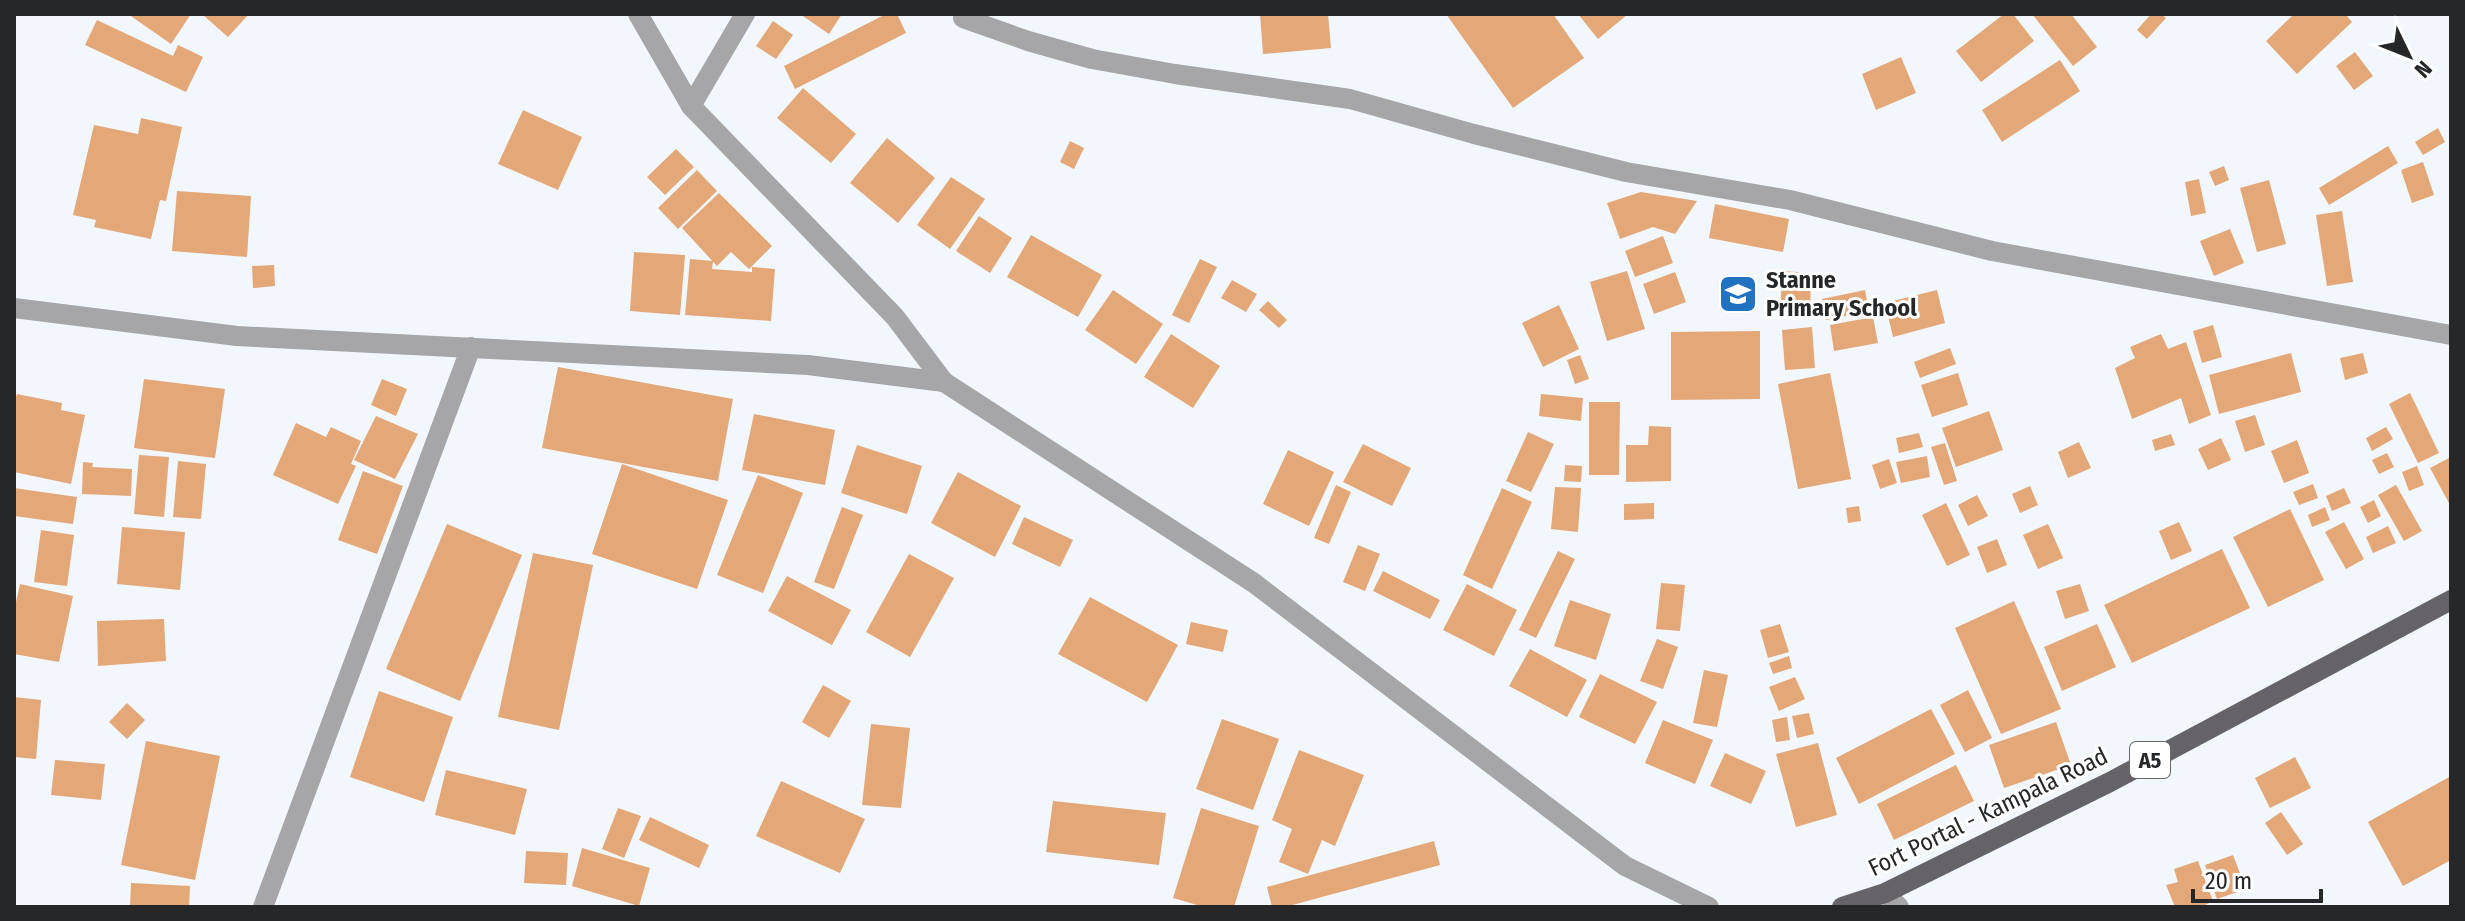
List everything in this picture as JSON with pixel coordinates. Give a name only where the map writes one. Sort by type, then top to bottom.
[{"type":"main road","name":"Fort Portal - Kampala Road","points":[[1842,907],[1892,900],[2451,600]]},
{"type":"street","points":[[638,14],[691,106],[895,317],[944,382],[1254,583],[1625,866],[1709,907]]},
{"type":"street","points":[[691,106],[745,14]]},
{"type":"street","points":[[963,18],[1092,59],[1350,99],[1626,172],[1790,200],[1992,251],[2451,335]]},
{"type":"street","points":[[14,308],[237,336],[808,365],[944,382]]},
{"type":"street","points":[[263,907],[471,347]]},
{"type":"building","points":[[128,14],[191,14],[171,44]]},
{"type":"building","points":[[202,14],[249,14],[228,37]]},
{"type":"building","points":[[800,14],[842,14],[829,34]]},
{"type":"building","points":[[886,14],[897,14],[906,33],[795,89],[784,66]]},
{"type":"building","points":[[1260,14],[1328,14],[1331,48],[1263,54]]},
{"type":"building","points":[[1446,14],[1553,14],[1584,58],[1513,108]]},
{"type":"building","points":[[1578,14],[1628,14],[1598,39]]},
{"type":"building","points":[[2004,14],[2013,14],[2034,41],[1981,82],[1956,51]]},
{"type":"building","points":[[2032,14],[2071,14],[2097,47],[2073,66]]},
{"type":"building","points":[[2151,14],[2161,14],[2166,18],[2147,39],[2137,30]]},
{"type":"building","points":[[2294,14],[2345,14],[2352,22],[2297,74],[2266,41]]},
{"type":"building","points":[[97,20],[173,56],[178,45],[203,57],[186,92],[85,45]]},
{"type":"building","points":[[773,21],[793,35],[776,59],[756,46]]},
{"type":"building","points":[[2355,52],[2373,76],[2354,90],[2336,66]]},
{"type":"building","points":[[1901,57],[1916,93],[1876,110],[1862,74]]},
{"type":"building","points":[[2060,60],[2080,91],[2002,142],[1982,110]]},
{"type":"building","points":[[803,88],[856,134],[831,163],[777,118]]},
{"type":"building","points":[[523,110],[582,137],[558,190],[498,164]]},
{"type":"building","points":[[141,118],[182,127],[166,201],[160,200],[151,239],[94,227],[96,220],[73,215],[94,125],[138,134]]},
{"type":"building","points":[[2438,128],[2445,142],[2423,155],[2415,142]]},
{"type":"building","points":[[887,138],[935,178],[898,223],[850,183]]},
{"type":"building","points":[[1070,141],[1084,148],[1074,169],[1060,162]]},
{"type":"building","points":[[2388,146],[2398,163],[2329,205],[2319,188]]},
{"type":"building","points":[[676,149],[694,167],[665,195],[647,177]]},
{"type":"building","points":[[2423,162],[2434,195],[2412,203],[2401,170]]},
{"type":"building","points":[[2224,166],[2229,180],[2215,186],[2209,172]]},
{"type":"building","points":[[697,170],[717,191],[678,229],[658,208]]},
{"type":"building","points":[[951,177],[985,199],[950,249],[917,225]]},
{"type":"building","points":[[2199,179],[2206,213],[2191,216],[2185,182]]},
{"type":"building","points":[[2269,180],[2286,244],[2257,252],[2240,188]]},
{"type":"building","points":[[177,191],[251,196],[247,257],[172,251]]},
{"type":"building","points":[[1641,192],[1697,201],[1675,234],[1653,227],[1620,239],[1607,203]]},
{"type":"building","points":[[719,193],[772,246],[749,269],[731,252],[717,266],[682,228]]},
{"type":"building","points":[[1715,204],[1789,219],[1783,252],[1709,238]]},
{"type":"building","points":[[2342,211],[2353,282],[2327,286],[2316,215]]},
{"type":"building","points":[[979,216],[1012,238],[990,273],[956,251]]},
{"type":"building","points":[[2230,229],[2244,263],[2214,276],[2200,241]]},
{"type":"building","points":[[1031,235],[1102,275],[1078,317],[1007,277]]},
{"type":"building","points":[[1663,236],[1673,263],[1635,277],[1625,251]]},
{"type":"building","points":[[634,252],[685,255],[680,315],[630,311]]},
{"type":"building","points":[[690,259],[713,261],[712,269],[752,272],[752,267],[775,269],[771,321],[685,315]]},
{"type":"building","points":[[1200,259],[1217,267],[1189,323],[1172,315]]},
{"type":"building","points":[[274,265],[275,286],[253,288],[252,266]]},
{"type":"building","points":[[1627,271],[1645,329],[1607,341],[1590,282]]},
{"type":"building","points":[[1782,271],[1811,273],[1810,318],[1780,317]]},
{"type":"building","points":[[1675,272],[1686,302],[1654,314],[1643,284]]},
{"type":"building","points":[[1232,280],[1257,294],[1246,312],[1221,298]]},
{"type":"building","points":[[1113,290],[1163,324],[1136,364],[1085,330]]},
{"type":"building","points":[[1865,290],[1869,311],[1826,320],[1822,299]]},
{"type":"building","points":[[1937,290],[1945,323],[1893,337],[1885,303]]},
{"type":"building","points":[[1268,301],[1287,320],[1279,328],[1259,310]]},
{"type":"building","points":[[1559,305],[1579,349],[1543,367],[1522,323]]},
{"type":"building","points":[[1873,317],[1878,343],[1834,351],[1830,325]]},
{"type":"building","points":[[2213,325],[2222,357],[2202,363],[2193,331]]},
{"type":"building","points":[[1812,327],[1815,368],[1785,370],[1782,330]]},
{"type":"building","points":[[1760,331],[1760,399],[1671,400],[1671,332]]},
{"type":"building","points":[[1171,334],[1220,366],[1193,408],[1144,377]]},
{"type":"building","points":[[2161,334],[2168,349],[2186,342],[2211,415],[2189,424],[2181,398],[2132,419],[2115,368],[2135,358],[2130,347]]},
{"type":"building","points":[[1950,348],[1956,364],[1920,378],[1914,362]]},
{"type":"building","points":[[2291,353],[2301,392],[2219,414],[2209,375]]},
{"type":"building","points":[[2363,353],[2368,373],[2345,380],[2340,358]]},
{"type":"building","points":[[1580,355],[1589,379],[1575,384],[1567,360]]},
{"type":"building","points":[[558,367],[733,399],[718,481],[542,448]]},
{"type":"building","points":[[1830,373],[1851,479],[1798,489],[1778,384]]},
{"type":"building","points":[[1958,373],[1968,405],[1932,417],[1921,385]]},
{"type":"building","points":[[144,379],[225,389],[215,458],[134,448]]},
{"type":"building","points":[[382,379],[407,389],[396,416],[371,405]]},
{"type":"building","points":[[2410,393],[2439,453],[2418,463],[2389,404]]},
{"type":"building","points":[[17,394],[62,403],[61,410],[85,415],[71,484],[14,472],[14,402]]},
{"type":"building","points":[[1541,394],[1583,398],[1581,421],[1539,416]]},
{"type":"building","points":[[1589,402],[1620,402],[1619,475],[1589,475]]},
{"type":"building","points":[[1989,411],[2003,450],[1956,467],[1942,428]]},
{"type":"building","points":[[754,414],[835,430],[825,485],[742,470]]},
{"type":"building","points":[[2255,415],[2265,445],[2245,452],[2235,421]]},
{"type":"building","points":[[376,416],[418,434],[395,479],[354,460]]},
{"type":"building","points":[[296,423],[326,437],[331,427],[361,441],[351,464],[356,466],[338,504],[273,475]]},
{"type":"building","points":[[1649,426],[1671,427],[1671,481],[1626,482],[1626,445],[1648,445]]},
{"type":"building","points":[[2386,427],[2393,439],[2372,451],[2366,438]]},
{"type":"building","points":[[1528,432],[1554,444],[1531,492],[1506,481]]},
{"type":"building","points":[[1919,433],[1923,447],[1899,453],[1896,438]]},
{"type":"building","points":[[2171,434],[2175,445],[2155,451],[2152,440]]},
{"type":"building","points":[[2221,438],[2231,460],[2208,470],[2198,449]]},
{"type":"building","points":[[2297,440],[2309,473],[2284,483],[2271,451]]},
{"type":"building","points":[[2079,442],[2091,468],[2068,478],[2058,452]]},
{"type":"building","points":[[1945,443],[1957,481],[1944,485],[1931,447]]},
{"type":"building","points":[[1363,444],[1411,468],[1392,506],[1343,482]]},
{"type":"building","points":[[857,445],[922,466],[907,514],[841,493]]},
{"type":"building","points":[[1288,450],[1334,472],[1309,526],[1263,504]]},
{"type":"building","points":[[2387,453],[2394,467],[2379,474],[2372,460]]},
{"type":"building","points":[[139,455],[169,457],[164,517],[134,514]]},
{"type":"building","points":[[1927,456],[1930,477],[1901,483],[1896,462]]},
{"type":"building","points":[[2451,457],[2451,507],[2430,468]]},
{"type":"building","points":[[1889,459],[1897,483],[1880,489],[1872,465]]},
{"type":"building","points":[[178,461],[206,464],[201,519],[173,517]]},
{"type":"building","points":[[83,462],[93,463],[92,467],[132,469],[131,496],[82,494]]},
{"type":"building","points":[[622,464],[728,500],[697,589],[592,554]]},
{"type":"building","points":[[1565,465],[1582,466],[1581,482],[1564,481]]},
{"type":"building","points":[[2417,466],[2424,485],[2409,491],[2402,472]]},
{"type":"building","points":[[363,471],[403,486],[377,554],[338,540]]},
{"type":"building","points":[[958,472],[1021,506],[995,557],[931,523]]},
{"type":"building","points":[[758,475],[803,493],[763,593],[717,575]]},
{"type":"building","points":[[2313,484],[2318,498],[2299,505],[2293,492]]},
{"type":"building","points":[[1336,485],[1351,492],[1329,544],[1314,538]]},
{"type":"building","points":[[2396,485],[2422,531],[2404,541],[2378,495]]},
{"type":"building","points":[[2030,486],[2038,505],[2020,513],[2012,494]]},
{"type":"building","points":[[1555,487],[1581,488],[1578,532],[1551,529]]},
{"type":"building","points":[[14,488],[77,497],[73,524],[14,516]]},
{"type":"building","points":[[1502,488],[1532,502],[1492,589],[1463,575]]},
{"type":"building","points":[[2344,488],[2351,503],[2332,511],[2326,496]]},
{"type":"building","points":[[1977,495],[1988,516],[1968,526],[1958,505]]},
{"type":"building","points":[[2374,500],[2381,516],[2368,523],[2360,507]]},
{"type":"building","points":[[1654,503],[1654,519],[1624,520],[1624,504]]},
{"type":"building","points":[[1946,503],[1970,555],[1947,566],[1922,515]]},
{"type":"building","points":[[1859,506],[1861,521],[1848,523],[1846,508]]},
{"type":"building","points":[[842,507],[863,515],[834,589],[814,582]]},
{"type":"building","points":[[2325,507],[2330,520],[2312,527],[2308,515]]},
{"type":"building","points":[[2290,509],[2324,580],[2268,607],[2233,537]]},
{"type":"building","points":[[1024,517],[1073,540],[1060,567],[1012,544]]},
{"type":"building","points":[[2179,522],[2192,551],[2171,560],[2159,531]]},
{"type":"building","points":[[2344,522],[2364,559],[2346,569],[2325,532]]},
{"type":"building","points":[[447,524],[522,555],[460,701],[386,669]]},
{"type":"building","points":[[2048,524],[2063,558],[2038,569],[2023,535]]},
{"type":"building","points":[[2388,526],[2396,543],[2373,553],[2366,537]]},
{"type":"building","points":[[122,527],[185,532],[180,590],[117,584]]},
{"type":"building","points":[[41,530],[74,535],[67,586],[34,582]]},
{"type":"building","points":[[1997,539],[2007,565],[1987,573],[1977,547]]},
{"type":"building","points":[[1358,545],[1380,554],[1365,591],[1343,582]]},
{"type":"building","points":[[2222,549],[2250,608],[2132,663],[2104,605]]},
{"type":"building","points":[[1558,551],[1575,559],[1536,638],[1519,630]]},
{"type":"building","points":[[533,553],[593,565],[559,730],[498,717]]},
{"type":"building","points":[[909,554],[954,578],[910,657],[866,632]]},
{"type":"building","points":[[1383,571],[1440,600],[1430,619],[1373,591]]},
{"type":"building","points":[[787,576],[851,610],[832,645],[768,611]]},
{"type":"building","points":[[1661,583],[1685,585],[1680,631],[1656,629]]},
{"type":"building","points":[[20,584],[73,596],[59,662],[14,654],[14,611]]},
{"type":"building","points":[[1467,584],[1517,610],[1494,656],[1443,630]]},
{"type":"building","points":[[2080,584],[2089,611],[2065,619],[2056,591]]},
{"type":"building","points":[[1090,597],[1178,645],[1147,702],[1058,654]]},
{"type":"building","points":[[1570,600],[1611,614],[1596,660],[1554,646]]},
{"type":"building","points":[[2014,601],[2061,709],[2001,734],[1955,628]]},
{"type":"building","points":[[164,619],[166,661],[98,666],[97,621]]},
{"type":"building","points":[[1191,622],[1228,630],[1223,652],[1186,644]]},
{"type":"building","points":[[1780,624],[1789,652],[1768,658],[1760,630]]},
{"type":"building","points":[[2097,624],[2116,667],[2062,691],[2044,647]]},
{"type":"building","points":[[1657,639],[1678,647],[1663,689],[1640,681]]},
{"type":"building","points":[[1530,649],[1587,680],[1567,717],[1509,686]]},
{"type":"building","points":[[1789,656],[1792,668],[1773,674],[1769,663]]},
{"type":"building","points":[[1704,670],[1728,675],[1717,727],[1693,723]]},
{"type":"building","points":[[1600,674],[1657,702],[1635,744],[1579,717]]},
{"type":"building","points":[[1795,677],[1805,699],[1779,711],[1769,687]]},
{"type":"building","points":[[823,685],[851,701],[829,738],[802,722]]},
{"type":"building","points":[[1968,690],[1992,738],[1965,752],[1940,705]]},
{"type":"building","points":[[379,691],[453,717],[424,802],[350,777]]},
{"type":"building","points":[[14,697],[41,700],[36,759],[14,757]]},
{"type":"building","points":[[127,703],[145,720],[127,739],[109,722]]},
{"type":"building","points":[[1931,709],[1955,754],[1859,804],[1836,758]]},
{"type":"building","points":[[1809,713],[1814,734],[1797,738],[1792,716]]},
{"type":"building","points":[[1787,717],[1790,740],[1776,742],[1772,720]]},
{"type":"building","points":[[1222,719],[1279,739],[1253,810],[1196,789]]},
{"type":"building","points":[[1663,720],[1713,740],[1695,784],[1645,763]]},
{"type":"building","points":[[2056,722],[2071,765],[2004,788],[1989,745]]},
{"type":"building","points":[[871,724],[910,728],[901,808],[862,805]]},
{"type":"building","points":[[146,741],[220,756],[195,880],[121,865]]},
{"type":"building","points":[[1818,743],[1837,815],[1796,827],[1776,754]]},
{"type":"building","points":[[1299,750],[1364,775],[1335,846],[1322,840],[1308,874],[1279,862],[1292,829],[1272,820]]},
{"type":"building","points":[[1725,753],[1766,771],[1751,804],[1710,786]]},
{"type":"building","points":[[2295,757],[2311,788],[2270,808],[2255,778]]},
{"type":"building","points":[[55,760],[105,764],[101,800],[51,795]]},
{"type":"building","points":[[1956,765],[1974,801],[1894,840],[1877,804]]},
{"type":"building","points":[[446,770],[527,789],[515,835],[435,815]]},
{"type":"building","points":[[2451,776],[2451,860],[2403,886],[2368,822]]},
{"type":"building","points":[[781,781],[865,819],[840,873],[756,836]]},
{"type":"building","points":[[1053,801],[1166,813],[1159,865],[1046,852]]},
{"type":"building","points":[[618,808],[641,816],[624,858],[602,849]]},
{"type":"building","points":[[1201,808],[1259,826],[1234,907],[1204,907],[1173,898]]},
{"type":"building","points":[[2281,812],[2303,844],[2287,855],[2265,823]]},
{"type":"building","points":[[650,817],[709,845],[699,868],[639,840]]},
{"type":"building","points":[[1434,841],[1440,865],[1285,907],[1272,907],[1267,887]]},
{"type":"building","points":[[582,848],[650,868],[639,906],[572,886]]},
{"type":"building","points":[[526,851],[568,853],[566,885],[524,883]]},
{"type":"building","points":[[2233,855],[2246,889],[2217,899],[2205,865]]},
{"type":"building","points":[[2198,861],[2213,901],[2201,907],[2175,907],[2166,885],[2178,882],[2174,869]]},
{"type":"building","points":[[131,883],[190,886],[189,907],[130,907]]},
{"type":"place","name":"Stanne Primary School","points":[[1738,294]]}]
